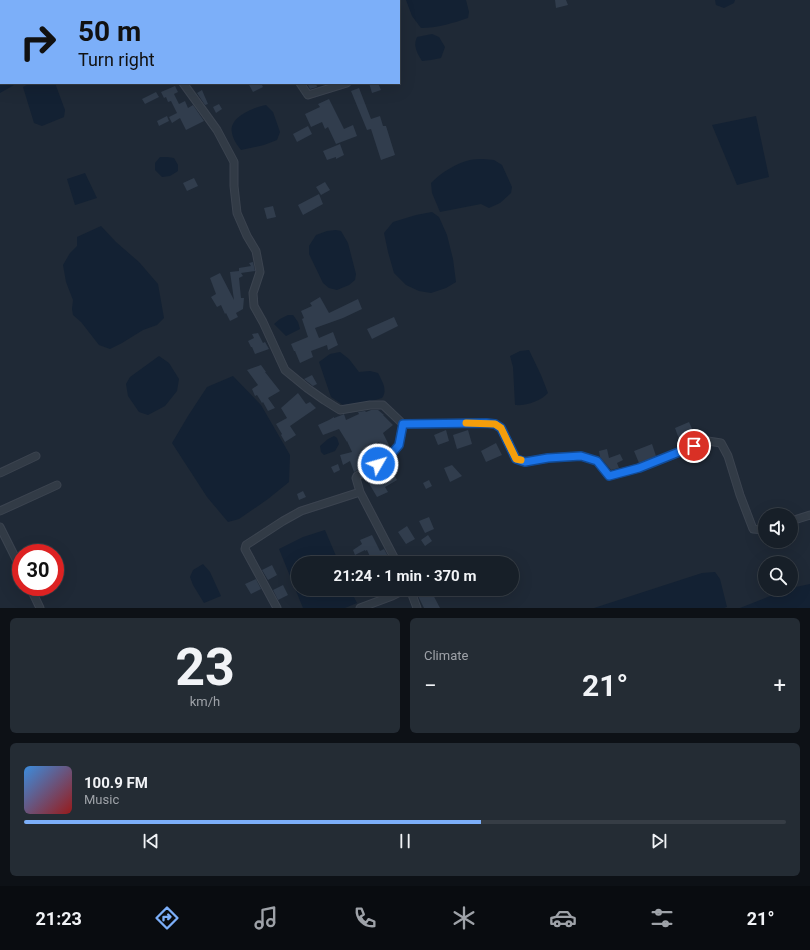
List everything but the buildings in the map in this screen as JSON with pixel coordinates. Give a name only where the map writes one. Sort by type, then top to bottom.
[{"type":"street","points":[[184,84],[217,130],[234,162],[234,186],[237,213],[247,236],[256,251],[260,272],[253,293],[254,306],[286,370],[307,388],[340,410],[370,405],[382,405],[403,424],[495,424],[501,428],[516,459],[525,462],[548,458],[581,456],[597,461],[609,476],[639,468],[708,441],[721,443],[728,456],[740,495],[753,529],[758,529]]},
{"type":"street","points":[[301,84],[308,95],[344,84]]},
{"type":"street","points":[[393,556],[360,492],[356,478],[388,458],[399,445],[403,424]]},
{"type":"street","points":[[0,473],[36,456]]},
{"type":"street","points":[[0,511],[57,485]]},
{"type":"street","points":[[277,608],[245,549],[246,545],[301,511],[360,492]]},
{"type":"street","points":[[798,519],[810,515]]},
{"type":"street","points":[[0,527],[12,551]]},
{"type":"street","points":[[34,596],[40,608]]},
{"type":"street","points":[[360,608],[390,596]]},
{"type":"street","points":[[413,596],[417,608]]},
{"type":"water","points":[[406,0],[466,0],[469,12],[468,18],[445,25],[421,28],[412,16]]},
{"type":"water","points":[[715,0],[735,0],[734,3],[724,8],[716,5]]},
{"type":"water","points":[[432,34],[439,37],[445,47],[441,58],[422,61],[417,52],[417,37]]},
{"type":"water","points":[[0,84],[14,84],[14,85],[0,93]]},
{"type":"water","points":[[29,84],[55,84],[65,110],[64,117],[42,126],[34,123],[23,87]]},
{"type":"water","points":[[266,105],[273,112],[280,132],[277,140],[264,145],[241,150],[235,142],[232,133],[234,122],[243,114],[255,108]]},
{"type":"water","points":[[756,116],[769,177],[737,185],[712,125]]},
{"type":"water","points":[[160,157],[174,158],[178,165],[178,171],[170,176],[162,177],[155,170],[155,163]]},
{"type":"water","points":[[483,159],[494,160],[502,165],[512,187],[511,193],[500,203],[489,208],[481,204],[440,212],[432,193],[431,183],[444,172],[459,163]]},
{"type":"water","points":[[85,173],[97,198],[75,205],[67,179]]},
{"type":"water","points":[[432,212],[439,217],[447,235],[453,259],[456,282],[446,288],[431,293],[419,291],[406,285],[394,273],[384,233],[393,222]]},
{"type":"water","points":[[101,226],[116,242],[139,262],[158,284],[164,318],[157,325],[143,330],[110,349],[99,345],[81,322],[73,315],[73,300],[66,282],[63,265],[70,253],[77,246],[77,237]]},
{"type":"water","points":[[327,231],[341,231],[348,243],[356,274],[355,280],[349,285],[337,290],[329,288],[323,283],[309,254],[309,246],[316,235]]},
{"type":"water","points":[[288,315],[293,315],[298,322],[300,329],[286,336],[274,324]]},
{"type":"water","points":[[529,350],[548,393],[533,402],[524,405],[515,405],[513,367],[510,356],[520,351]]},
{"type":"water","points":[[340,352],[349,359],[359,372],[370,371],[378,373],[383,382],[384,395],[382,398],[365,403],[343,405],[331,397],[319,362],[330,354]]},
{"type":"water","points":[[159,356],[169,363],[179,379],[177,391],[165,406],[148,415],[139,412],[128,396],[126,384],[130,377]]},
{"type":"water","points":[[233,376],[261,405],[290,455],[289,482],[239,519],[228,522],[207,497],[172,443],[207,387]]},
{"type":"water","points":[[334,436],[337,438],[339,444],[335,451],[324,455],[321,452],[320,446]]},
{"type":"water","points":[[325,530],[336,556],[291,556],[291,578],[279,549],[303,537]]},
{"type":"water","points":[[203,564],[210,572],[221,596],[204,603],[190,577],[193,570]]},
{"type":"water","points":[[715,572],[720,579],[727,607],[724,608],[594,608],[702,573]]},
{"type":"water","points":[[810,584],[810,608],[740,608],[770,596],[798,596],[798,587]]},
{"type":"water","points":[[298,596],[354,596],[357,603],[345,608],[303,608]]},
{"type":"slow traffic","points":[[466,423],[495,424],[501,428],[516,459],[521,460]]},
{"type":"route","points":[[378,464],[388,458],[399,445],[403,424],[495,424],[501,428],[516,459],[525,462],[548,458],[581,456],[597,461],[609,476],[639,468],[694,446]]}]
